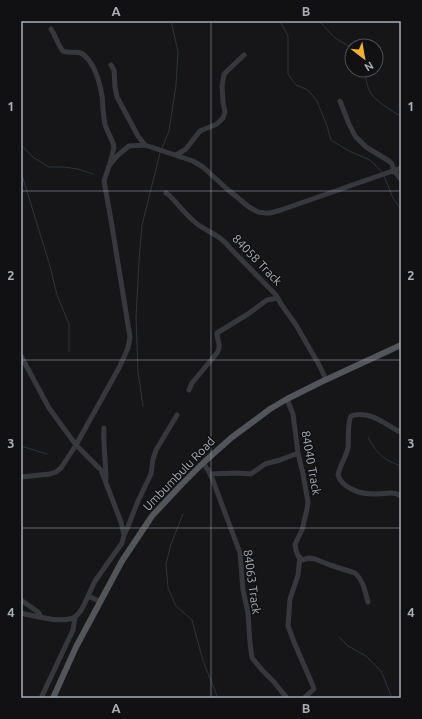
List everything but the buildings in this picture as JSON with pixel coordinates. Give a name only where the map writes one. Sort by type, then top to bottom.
[{"type":"main road","name":"Umbumbulu Road","points":[[53,698],[76,647],[122,561],[152,516],[181,485],[231,438],[287,398],[401,345]]},
{"type":"street","points":[[21,477],[50,474],[61,468],[76,445],[120,366],[128,348],[130,337],[104,181],[114,144],[105,125],[102,98],[97,74],[88,60],[80,52],[63,51],[51,29]]},
{"type":"street","points":[[176,155],[186,149],[200,131],[217,124],[223,118],[225,112],[222,86],[224,74],[244,55]]},
{"type":"street","points":[[111,65],[114,70],[117,97],[138,136],[145,145]]},
{"type":"street","points":[[340,101],[355,136],[366,147],[389,161],[392,164],[394,171],[401,179]]},
{"type":"street","points":[[109,166],[128,146],[145,145],[194,161],[250,207],[258,212],[265,213],[281,210],[401,168]]},
{"type":"street","name":"84058 Track","points":[[166,193],[200,226],[226,242],[230,248],[275,293],[296,325],[326,379]]},
{"type":"street","points":[[189,390],[192,383],[218,353],[220,344],[217,333],[248,314],[267,300],[278,298]]},
{"type":"street","points":[[21,356],[49,408],[76,445],[101,470],[121,522],[124,535]]},
{"type":"street","name":"84040 Track","points":[[287,398],[293,414],[298,453],[308,502],[308,509],[302,530],[295,544],[300,558],[298,576],[290,599],[288,622],[290,633],[314,689],[304,698]]},
{"type":"street","points":[[21,613],[66,620],[75,617],[81,611],[95,581],[122,543],[138,501],[151,474],[152,459],[177,415]]},
{"type":"street","points":[[401,431],[394,429],[376,418],[358,415],[351,416],[349,421],[348,448],[338,475],[343,483],[356,491],[367,494],[394,493],[401,496]]},
{"type":"street","points":[[104,428],[106,485]]},
{"type":"street","points":[[210,474],[251,474],[268,463],[298,453]]},
{"type":"street","name":"84063 Track","points":[[203,463],[210,474],[240,553],[243,590],[248,612],[252,658],[287,698]]},
{"type":"street","points":[[300,558],[302,560],[309,558],[315,559],[355,573],[363,583],[368,602]]},
{"type":"street","points":[[88,596],[101,602]]},
{"type":"street","points":[[21,600],[38,612],[41,617]]},
{"type":"street","points":[[41,698],[73,630],[75,617]]},
{"type":"waterway","points":[[162,148],[169,131],[176,85],[178,52],[171,21]]},
{"type":"waterway","points":[[280,21],[288,36],[288,74],[296,85],[308,90],[317,101],[331,140],[349,151],[370,160],[382,172]]},
{"type":"waterway","points":[[319,21],[335,38],[344,43]]},
{"type":"waterway","points":[[366,78],[372,95],[384,106],[401,116]]},
{"type":"waterway","points":[[21,145],[34,158],[49,167],[78,169],[93,174]]},
{"type":"waterway","points":[[143,406],[138,372],[136,317],[139,261],[142,225],[160,153]]},
{"type":"waterway","points":[[21,172],[50,266],[57,295],[69,324],[69,352]]},
{"type":"waterway","points":[[384,176],[393,198],[401,210]]},
{"type":"waterway","points":[[368,437],[381,456],[401,466]]},
{"type":"waterway","points":[[21,446],[47,454]]},
{"type":"waterway","points":[[183,514],[171,544],[166,564],[168,588],[176,606],[192,620],[203,661],[218,698]]},
{"type":"waterway","points":[[339,637],[348,646],[366,656],[381,671],[392,698]]}]
